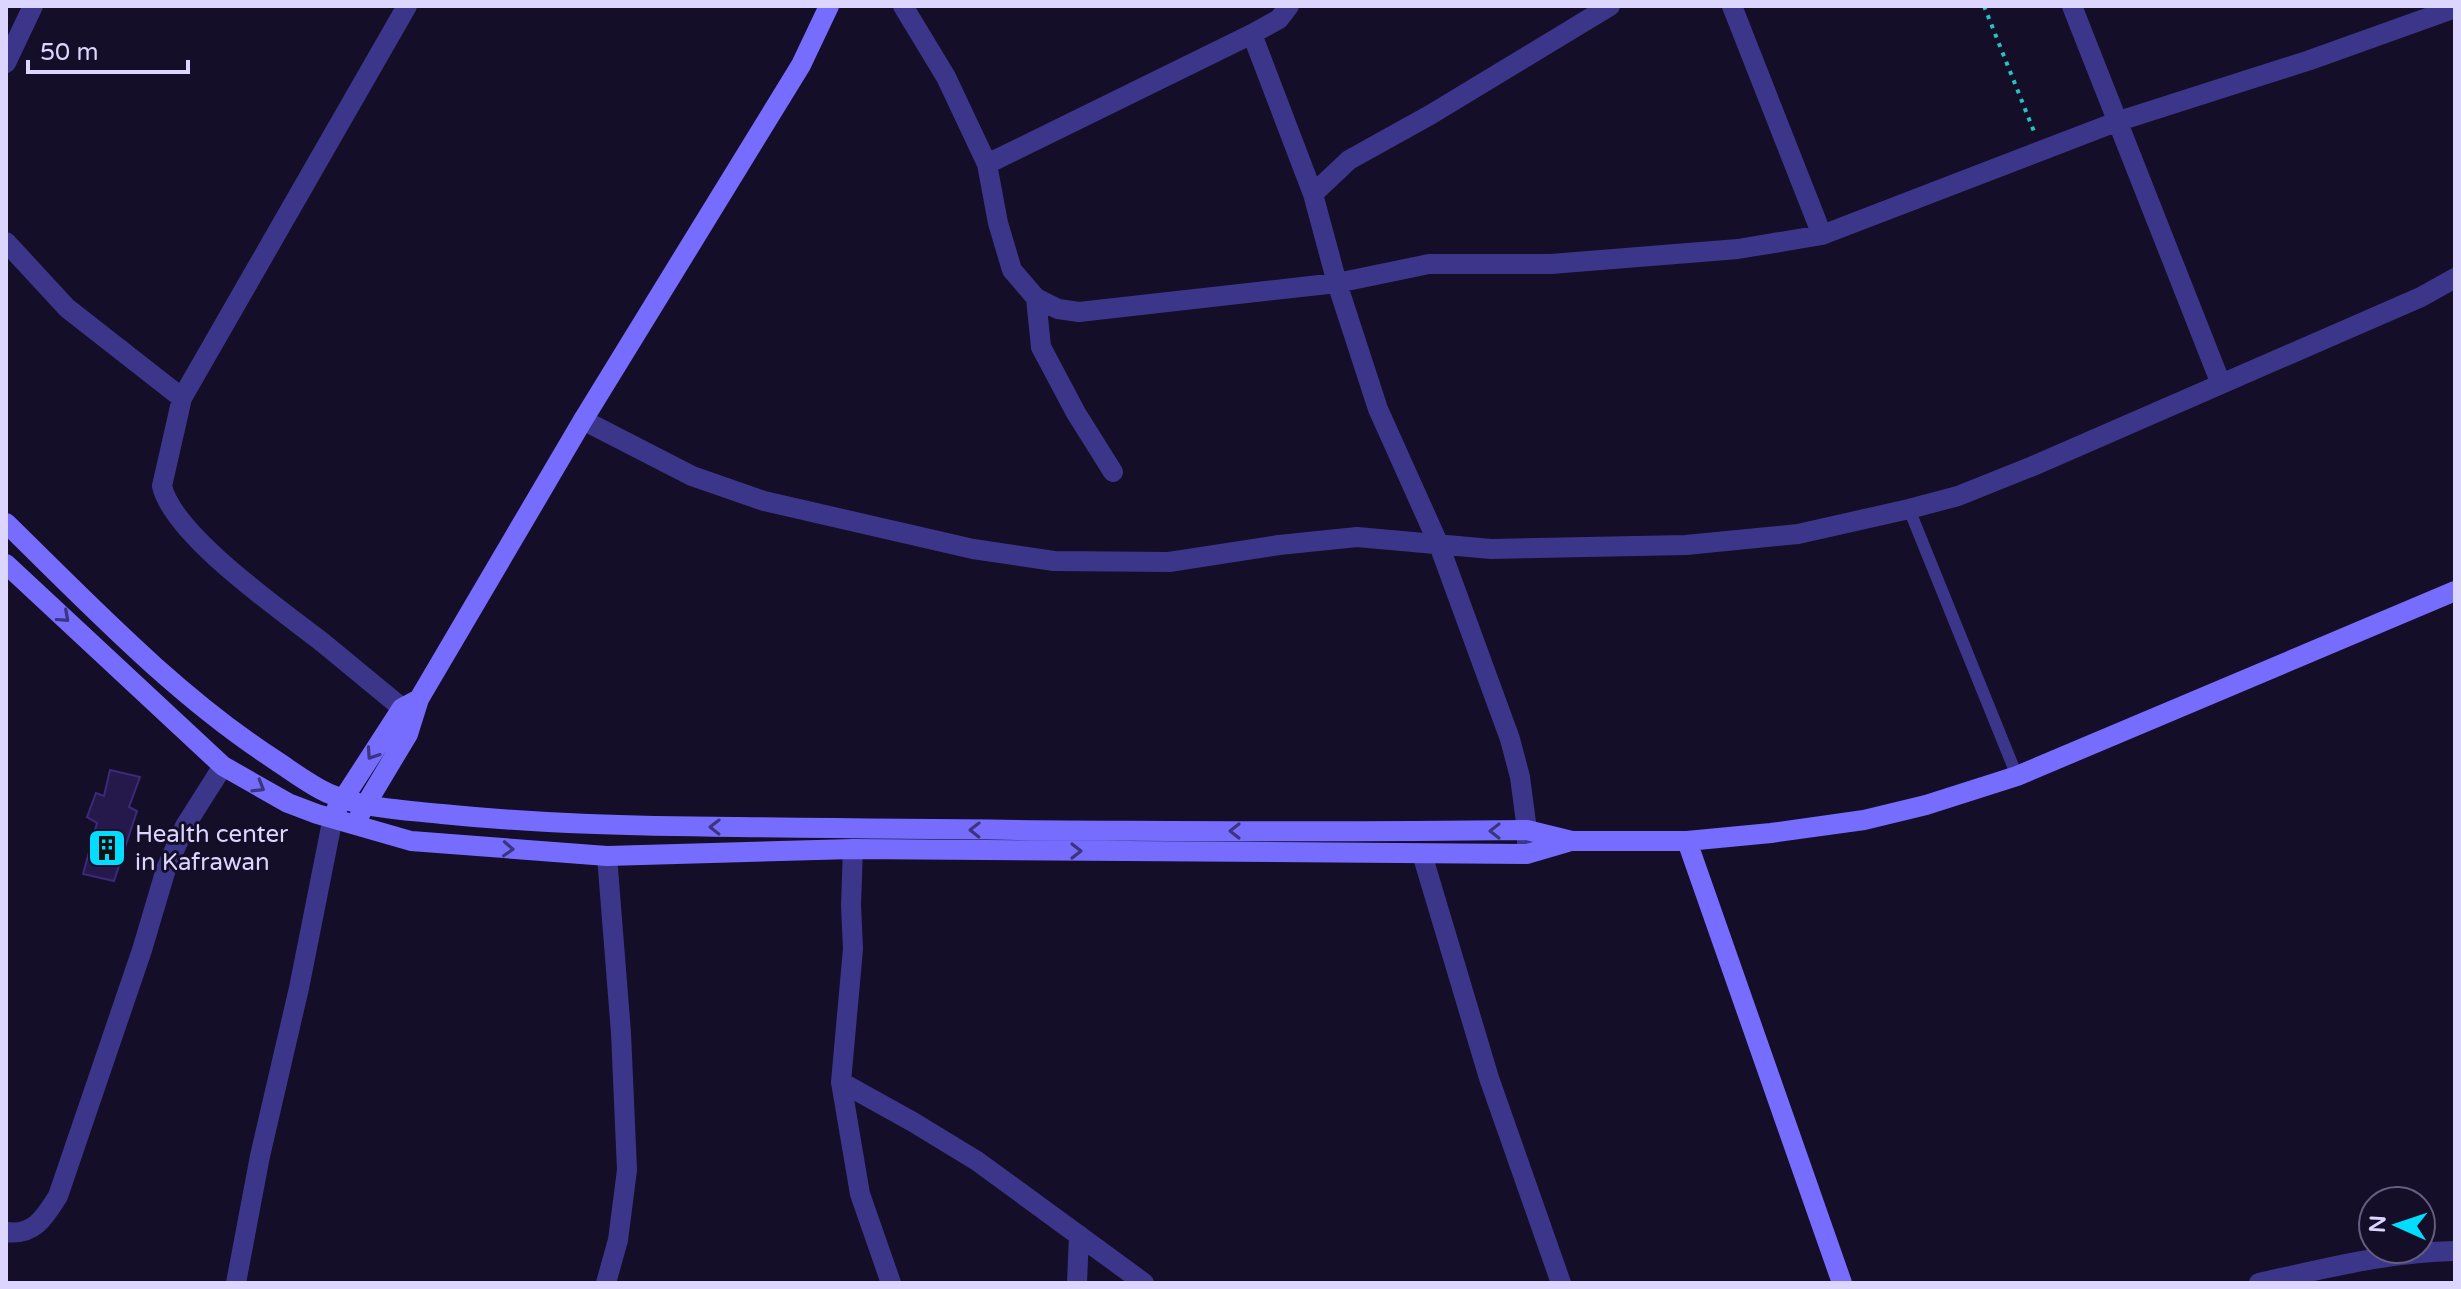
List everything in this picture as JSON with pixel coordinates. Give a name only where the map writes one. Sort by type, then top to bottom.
[{"type":"main road","points":[[337,808],[410,704],[801,65],[829,6]]},
{"type":"main road","points":[[6,523],[97,612],[208,711],[267,755],[327,793],[337,808],[355,823],[377,833],[411,841],[607,856],[853,849],[1527,854],[1572,841]]},
{"type":"main road","points":[[6,564],[223,766],[288,803],[317,814],[366,804],[512,821],[621,826],[1115,831],[1527,830],[1572,841],[1687,841],[1771,833],[1864,820],[1926,805],[2017,776],[2455,591]]},
{"type":"main road","points":[[355,823],[408,734],[410,704]]},
{"type":"main road","points":[[1687,841],[1842,1283]]},
{"type":"street","points":[[6,63],[33,6]]},
{"type":"street","points":[[407,6],[182,398],[162,486],[165,500],[184,524],[230,570],[410,704]]},
{"type":"street","points":[[903,6],[946,77],[987,164],[998,223],[1012,270],[1036,298],[1058,309],[1079,312],[1337,283],[1429,264],[1551,264],[1738,249],[1822,235],[2116,122],[2310,60],[2455,8]]},
{"type":"street","points":[[987,164],[1252,34],[1279,19],[1289,6]]},
{"type":"street","points":[[1313,194],[1358,154],[1430,115],[1610,6]]},
{"type":"street","points":[[1732,6],[1822,235]]},
{"type":"street","points":[[2072,6],[2221,384]]},
{"type":"street","points":[[1252,34],[1313,194],[1337,283],[1378,409],[1439,545],[1510,739],[1520,777],[1527,854]]},
{"type":"street","points":[[6,242],[67,308],[182,398]]},
{"type":"street","points":[[583,420],[692,476],[764,501],[986,551],[1054,561],[1169,562],[1357,537],[1491,549],[1686,545],[1798,534],[1958,496],[2421,297],[2455,278]]},
{"type":"street","points":[[1036,298],[1041,347],[1076,413],[1113,472]]},
{"type":"street","points":[[6,1232],[16,1234],[42,1222],[58,1196],[142,950],[166,869],[185,826],[223,766]]},
{"type":"street","points":[[236,1283],[260,1156],[337,808]]},
{"type":"street","points":[[326,859],[355,823]]},
{"type":"street","points":[[853,849],[853,949],[841,1082],[860,1194],[891,1283]]},
{"type":"street","points":[[1422,854],[1489,1078],[1561,1283]]},
{"type":"street","points":[[606,1283],[618,1240],[627,1170],[621,1033],[607,856]]},
{"type":"street","points":[[841,1082],[977,1161],[1144,1283]]},
{"type":"street","points":[[1077,1283],[1079,1235]]},
{"type":"street","points":[[2259,1283],[2374,1259],[2455,1251]]},
{"type":"lane","points":[[1909,509],[2017,776]]},
{"type":"path","points":[[1984,6],[2042,152]]},
{"type":"building","name":"Health center in Kafrawan","points":[[110,770],[140,777],[129,807],[137,811],[114,881],[83,874],[97,823],[87,817],[96,793],[104,796]]},
{"type":"place","name":"Health center in Kafrawan","points":[[107,848]]}]
